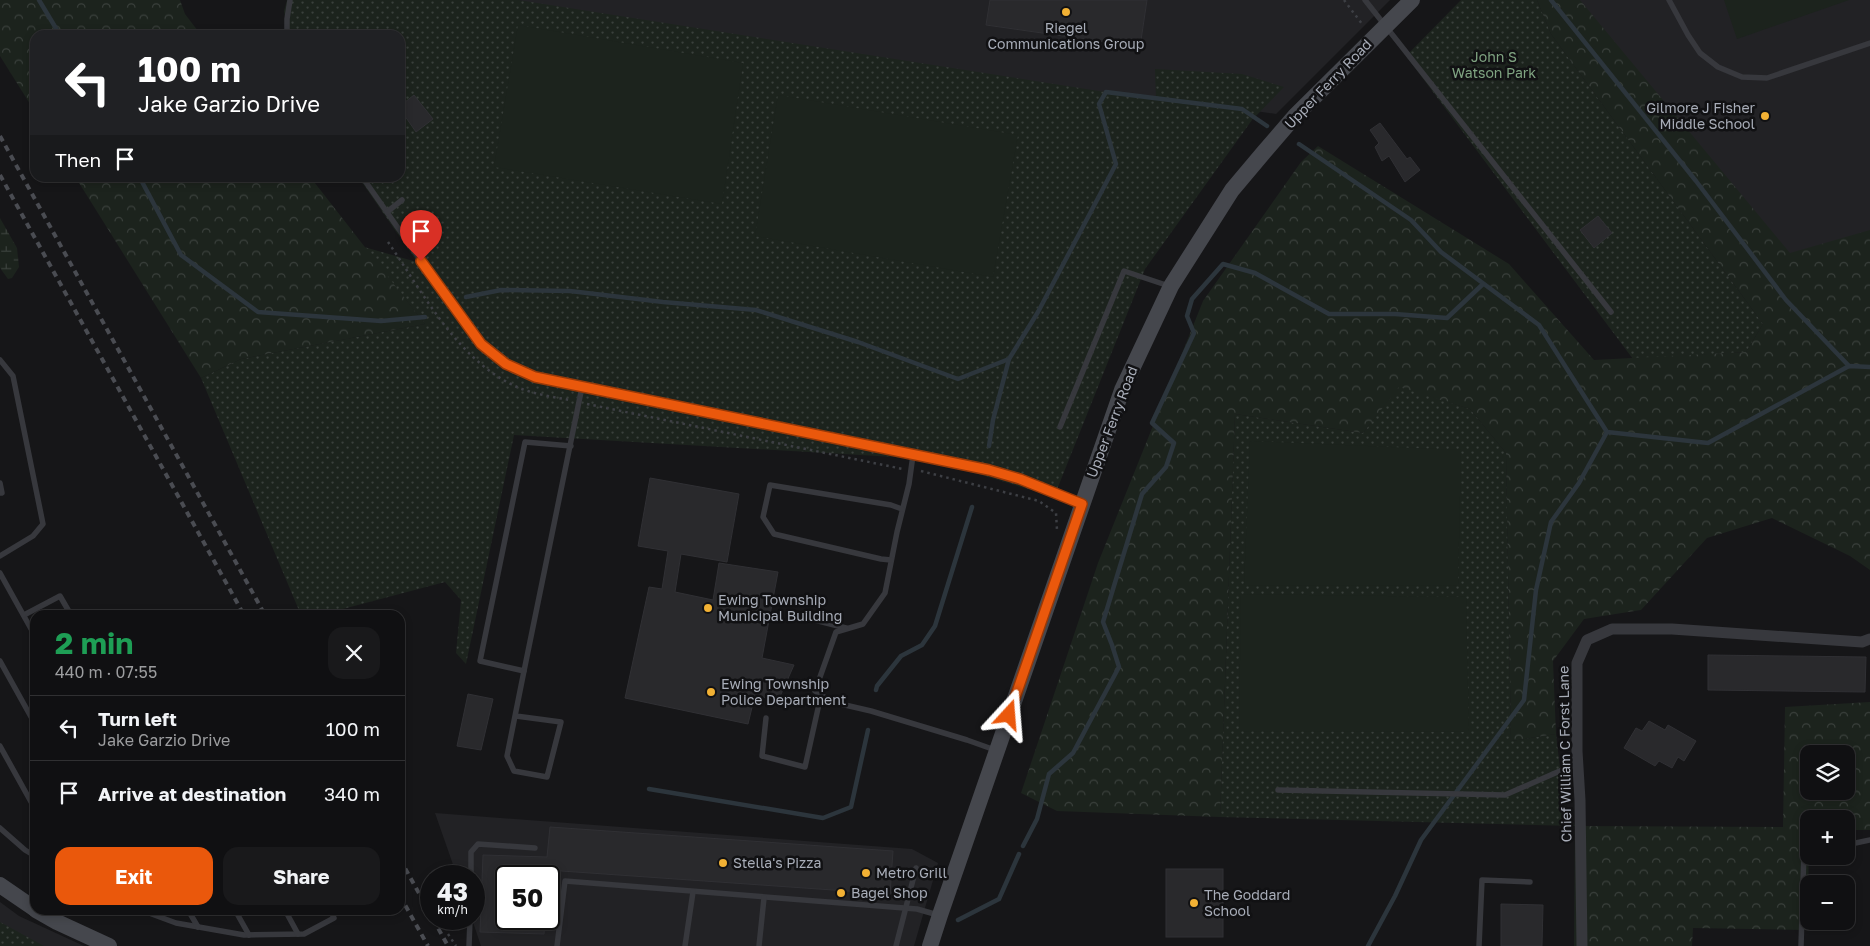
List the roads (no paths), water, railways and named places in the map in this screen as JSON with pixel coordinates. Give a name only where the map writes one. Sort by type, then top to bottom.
[{"type":"main road","name":"Upper Ferry Road","points":[[930,946],[1122,390],[1171,286],[1232,190],[1295,116],[1412,0]]},
{"type":"main road","points":[[0,886],[30,906]]},
{"type":"main road","points":[[45,915],[109,946]]},
{"type":"street","name":"Chief William C Forst Lane","points":[[1582,946],[1585,800],[1578,763],[1577,663],[1587,640],[1612,629],[1717,630],[1862,642],[1870,639]]},
{"type":"lane","points":[[287,30],[290,0]]},
{"type":"lane","points":[[1365,0],[1611,312]]},
{"type":"lane","points":[[1669,0],[1700,53],[1718,66],[1742,77],[1767,78],[1870,42]]},
{"type":"lane","points":[[366,182],[481,344],[497,358],[515,369],[535,377],[989,470],[1020,479],[1082,504]]},
{"type":"lane","points":[[387,212],[402,200]]},
{"type":"lane","points":[[1060,427],[1124,271],[1171,286]]},
{"type":"lane","points":[[0,360],[13,376],[43,524],[33,536],[0,556]]},
{"type":"lane","points":[[516,716],[561,722],[547,777],[514,771],[507,756],[582,387]]},
{"type":"lane","points":[[524,671],[480,661],[523,451],[525,442],[571,446]]},
{"type":"lane","points":[[913,455],[912,470],[885,593],[863,624],[836,632],[815,691],[832,702],[871,711],[997,750]]},
{"type":"lane","points":[[0,483],[2,493],[0,493]]},
{"type":"lane","points":[[891,560],[774,534],[763,517],[770,485],[902,509]]},
{"type":"lane","points":[[0,573],[30,626]]},
{"type":"lane","points":[[33,610],[60,596],[68,610]]},
{"type":"lane","points":[[24,615],[30,612]]},
{"type":"lane","points":[[791,614],[848,629]]},
{"type":"lane","points":[[0,661],[30,715]]},
{"type":"lane","points":[[766,718],[762,756],[805,767],[821,695]]},
{"type":"lane","points":[[0,746],[30,799]]},
{"type":"lane","points":[[1278,790],[1505,795],[1578,763]]},
{"type":"lane","points":[[0,828],[30,853]]},
{"type":"lane","points":[[1855,844],[1870,840]]},
{"type":"lane","points":[[471,865],[471,852],[478,844],[535,848]]},
{"type":"lane","points":[[1802,946],[1804,865]]},
{"type":"lane","points":[[896,946],[916,868]]},
{"type":"lane","points":[[1479,946],[1482,880],[1530,882]]},
{"type":"lane","points":[[557,946],[565,881],[906,908],[940,915]]},
{"type":"lane","points":[[685,946],[693,892]]},
{"type":"lane","points":[[760,946],[764,898]]},
{"type":"lane","points":[[154,915],[176,923],[249,935],[304,934],[334,918],[332,915]]},
{"type":"lane","points":[[191,915],[198,927]]},
{"type":"lane","points":[[239,915],[249,935]]},
{"type":"lane","points":[[288,915],[298,934]]},
{"type":"lane","points":[[470,930],[470,946]]},
{"type":"waterway","points":[[39,0],[57,30]]},
{"type":"waterway","points":[[1551,0],[1696,181],[1786,300],[1849,366]]},
{"type":"waterway","points":[[466,297],[501,290],[570,291],[756,310],[858,342],[958,379],[1009,359],[1038,312],[1116,164],[1099,104],[1106,92],[1242,109],[1267,126]]},
{"type":"waterway","points":[[1299,144],[1411,220],[1441,252],[1539,325],[1607,432],[1708,443],[1849,366],[1870,367]]},
{"type":"waterway","points":[[142,182],[181,255],[258,312],[381,321],[425,317]]},
{"type":"waterway","points":[[1023,846],[1037,819],[1049,774],[1073,753],[1119,667],[1103,622],[1142,494],[1166,467],[1174,443],[1152,423],[1194,333],[1187,316],[1192,299],[1223,264],[1255,273],[1329,314],[1395,314],[1447,318],[1483,284]]},
{"type":"waterway","points":[[989,446],[993,420],[1009,359]]},
{"type":"waterway","points":[[1368,946],[1395,896],[1421,840],[1524,700],[1536,590],[1551,522],[1579,483],[1607,432]]},
{"type":"waterway","points":[[876,690],[877,686],[901,656],[922,645],[935,626],[972,507]]},
{"type":"waterway","points":[[649,789],[823,818],[851,807],[868,730]]},
{"type":"waterway","points":[[958,920],[999,899],[1019,854]]},
{"type":"railway","points":[[0,136],[262,610]]},
{"type":"railway","points":[[0,175],[241,610]]},
{"type":"railway","points":[[405,868],[420,895]]},
{"type":"railway","points":[[405,905],[428,946]]},
{"type":"railway","points":[[439,930],[448,946]]},
{"type":"place","name":"Riegel Communications Group","points":[[1066,12]]},
{"type":"place","name":"Gilmore J Fisher Middle School","points":[[1765,116]]},
{"type":"place","name":"Ewing Township Municipal Building","points":[[708,608]]},
{"type":"place","name":"Ewing Township Police Department","points":[[711,692]]},
{"type":"place","name":"Stella's Pizza","points":[[723,863]]},
{"type":"place","name":"Metro Grill","points":[[866,873]]},
{"type":"place","name":"Bagel Shop","points":[[841,893]]},
{"type":"place","name":"The Goddard School","points":[[1194,903]]},
{"type":"park label","name":"John S Watson Park","points":[[1494,66]]}]
